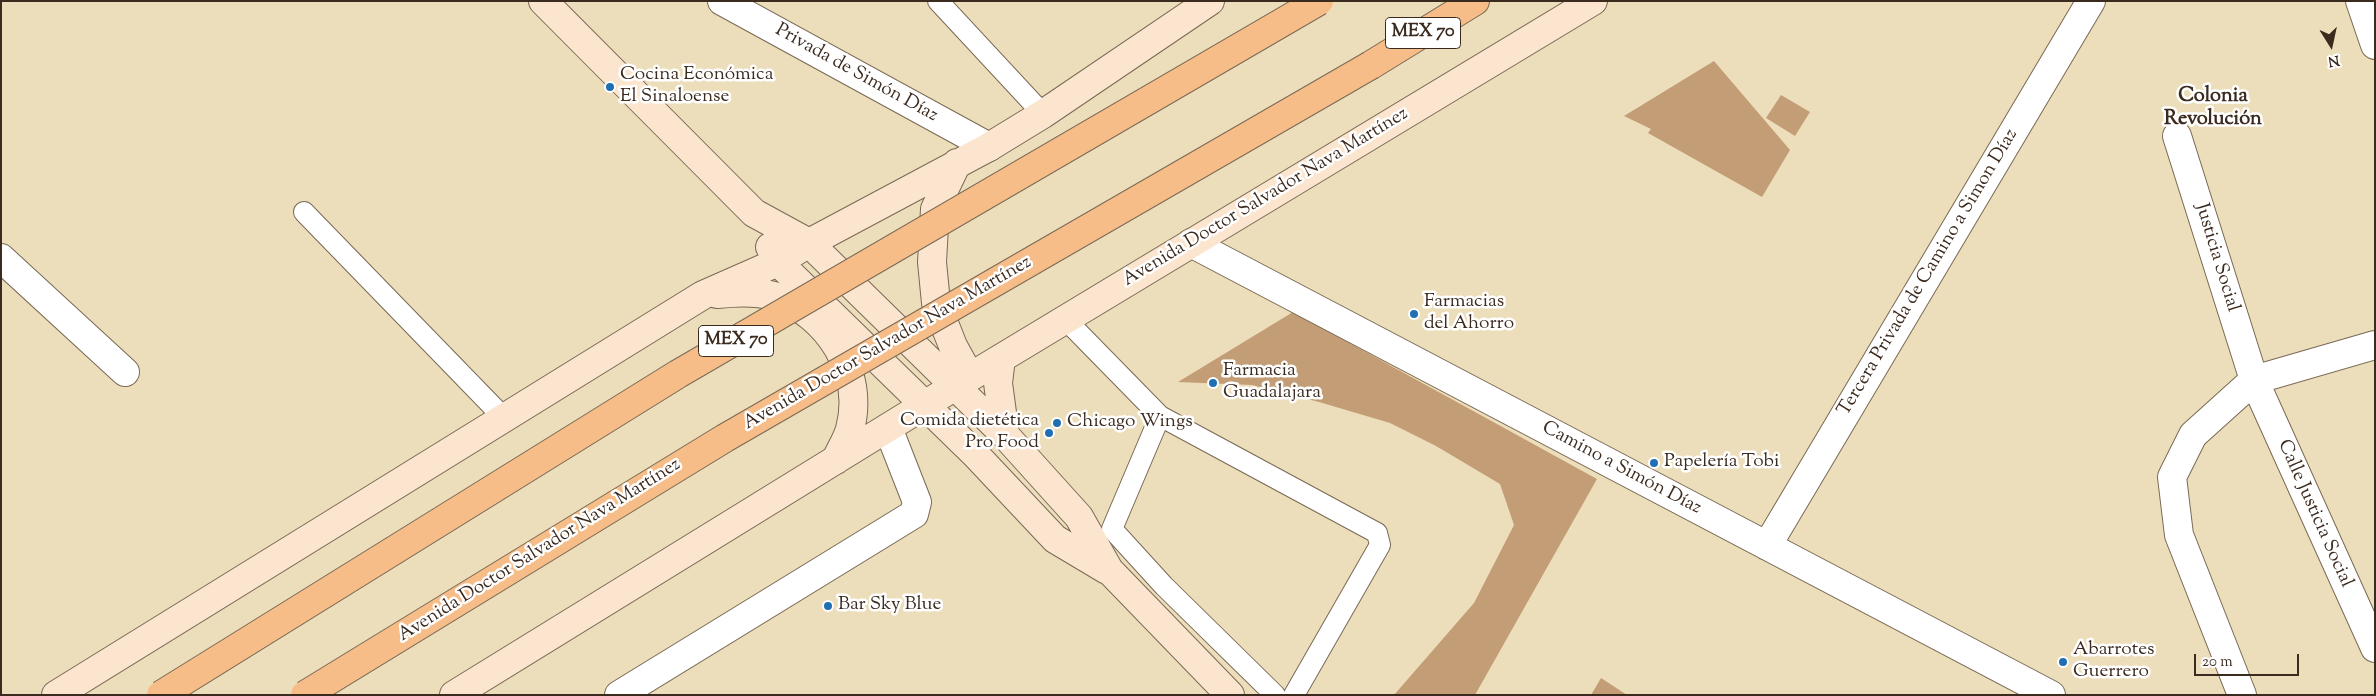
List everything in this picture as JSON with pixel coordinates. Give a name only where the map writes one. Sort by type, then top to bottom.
[{"type":"highway","name":"MEX 70","points":[[161,695],[678,374],[1319,1]]},
{"type":"highway","name":"Avenida Doctor Salvador Nava Martínez","points":[[306,695],[724,438],[1371,65],[1475,1]]},
{"type":"main road","points":[[543,1],[754,213],[809,243],[962,382],[1005,435],[1079,517],[1108,570]]},
{"type":"main road","name":"Avenida Doctor Salvador Nava Martínez","points":[[454,695],[1065,319],[1593,1]]},
{"type":"main road","points":[[56,695],[703,295],[778,262],[809,243],[990,147],[1043,114],[1195,5]]},
{"type":"main road","points":[[957,164],[935,209],[932,262],[936,304],[953,346],[962,382]]},
{"type":"main road","points":[[754,213],[778,262],[975,454],[1055,539],[1108,570],[1230,695]]},
{"type":"main road","points":[[703,295],[739,292],[773,296],[804,310],[829,333],[846,362],[853,396],[850,429],[836,460]]},
{"type":"main road","points":[[1001,358],[998,383],[1005,435]]},
{"type":"street","name":"Privada de Simón Díaz","points":[[722,1],[990,147]]},
{"type":"street","name":"Tercera Privada de Camino a Simon Díaz","points":[[1767,546],[2091,1]]},
{"type":"street","points":[[2360,1],[2375,45]]},
{"type":"street","name":"Justicia Social","points":[[2177,136],[2254,380]]},
{"type":"street","name":"Camino a Simón Díaz","points":[[1191,243],[2051,695]]},
{"type":"street","points":[[1,258],[125,372]]},
{"type":"street","points":[[2242,695],[2179,536],[2172,477],[2193,435],[2254,380],[2375,345]]},
{"type":"street","name":"Calle Justicia Social","points":[[2254,380],[2375,648]]},
{"type":"street","points":[[619,695],[914,514],[917,502],[888,428]]},
{"type":"lane","points":[[938,1],[1043,114]]},
{"type":"lane","points":[[304,212],[504,418]]},
{"type":"lane","points":[[1065,319],[1160,416],[1377,534],[1380,539],[1380,545],[1294,695]]},
{"type":"lane","points":[[1160,416],[1112,529],[1164,586],[1275,695]]},
{"type":"building","points":[[1714,61],[1790,150],[1762,197],[1648,133],[1651,129],[1624,116]]},
{"type":"building","points":[[1781,95],[1810,112],[1795,136],[1766,118]]},
{"type":"building","points":[[1293,312],[1597,479],[1475,695],[1394,695],[1474,603],[1514,525],[1500,484],[1436,446],[1390,423],[1252,385],[1178,382]]},
{"type":"building","points":[[1601,678],[1627,695],[1591,695]]},
{"type":"place","name":"Cocina Económica El Sinaloense","points":[[610,87]]},
{"type":"place","name":"Farmacias del Ahorro","points":[[1414,314]]},
{"type":"place","name":"Farmacia Guadalajara","points":[[1213,383]]},
{"type":"place","name":"Chicago Wings","points":[[1057,423]]},
{"type":"place","name":"Comida dietética Pro Food","points":[[1049,433]]},
{"type":"place","name":"Papelería Tobi","points":[[1654,463]]},
{"type":"place","name":"Bar Sky Blue","points":[[828,606]]},
{"type":"place","name":"Abarrotes Guerrero","points":[[2063,662]]},
{"type":"district","name":"Colonia Revolución","points":[[2213,110]]}]
